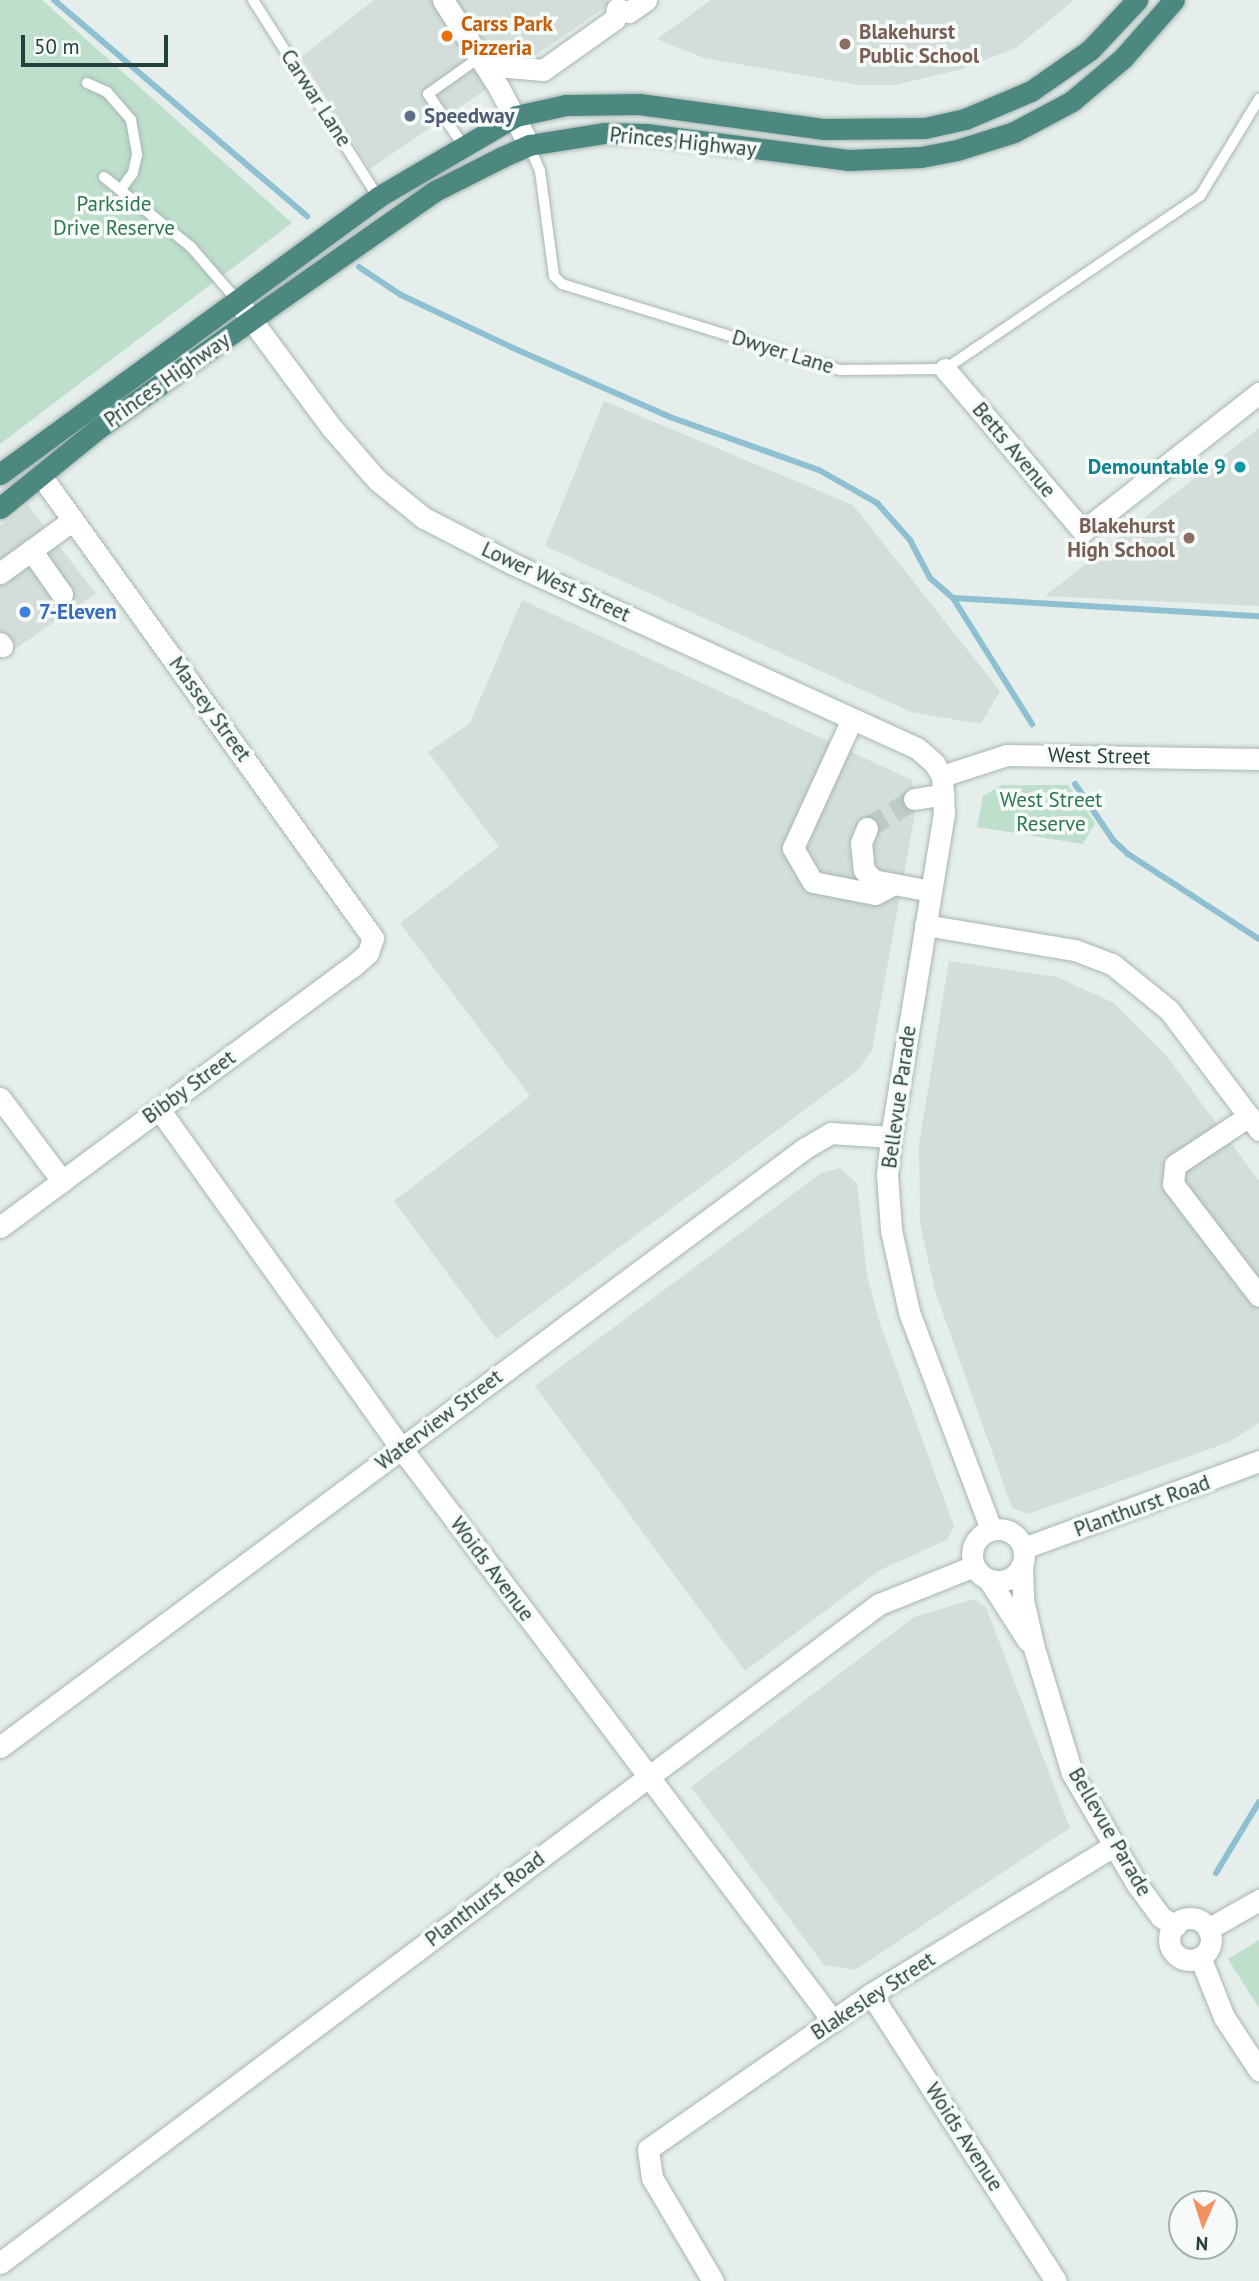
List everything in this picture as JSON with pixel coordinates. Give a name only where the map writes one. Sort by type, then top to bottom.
[{"type":"highway","name":"Princes Highway","points":[[0,474],[378,197],[516,116],[566,105],[627,103],[824,129],[925,128],[965,118],[1031,92],[1090,50],[1137,0]]},
{"type":"highway","name":"Princes Highway","points":[[0,508],[96,430],[435,191],[528,145],[605,133],[646,134],[849,160],[921,157],[957,150],[1014,132],[1072,101],[1123,58],[1174,0]]},
{"type":"street","points":[[443,0],[516,116],[528,145]]},
{"type":"street","points":[[482,61],[542,70],[615,19],[616,5],[629,12],[646,0]]},
{"type":"street","name":"Lower West Street","points":[[236,299],[338,436],[377,480],[424,518],[513,564],[916,748],[943,785]]},
{"type":"street","name":"Betts Avenue","points":[[945,369],[1083,531],[1259,393]]},
{"type":"street","name":"Massey Street","points":[[41,477],[364,922],[373,943]]},
{"type":"street","points":[[0,573],[73,520]]},
{"type":"street","points":[[32,550],[62,594]]},
{"type":"street","points":[[852,719],[793,848],[813,882],[875,894],[894,884]]},
{"type":"street","name":"West Street","points":[[914,799],[1007,755],[1259,759]]},
{"type":"street","name":"Bellevue Parade","points":[[943,785],[931,891],[891,1136],[888,1186],[901,1285],[991,1529]]},
{"type":"street","points":[[867,828],[861,843],[864,870],[873,880],[931,891]]},
{"type":"street","points":[[925,925],[1075,950],[1112,964],[1169,1010],[1254,1123],[1175,1165],[1173,1184],[1259,1296]]},
{"type":"street","name":"Bibby Street","points":[[0,1227],[352,968],[373,943]]},
{"type":"street","points":[[0,1098],[62,1181]]},
{"type":"street","name":"Woids Avenue","points":[[159,1109],[401,1448],[833,2021]]},
{"type":"street","name":"Waterview Street","points":[[0,1747],[805,1148],[831,1133],[891,1136]]},
{"type":"street","name":"Planthurst Road","points":[[1023,1557],[1259,1461]]},
{"type":"street","points":[[991,1529],[1013,1533],[1023,1557],[1008,1579],[981,1573],[974,1543],[991,1529]]},
{"type":"street","name":"Bellevue Parade","points":[[1023,1557],[1023,1600],[1034,1648],[1072,1773],[1113,1846],[1161,1917],[1175,1926]]},
{"type":"street","name":"Bellevue Parade","points":[[981,1573],[1034,1648]]},
{"type":"street","name":"Planthurst Road","points":[[3,2259],[879,1604],[981,1573]]},
{"type":"street","name":"Blakesley Street","points":[[713,2281],[652,2178],[646,2158],[648,2149],[662,2136],[871,1994],[1113,1846]]},
{"type":"street","points":[[1208,1929],[1259,1900]]},
{"type":"street","points":[[1194,1919],[1208,1929],[1211,1943],[1200,1957],[1186,1960],[1174,1952],[1170,1939],[1175,1926],[1194,1919]]},
{"type":"street","points":[[1200,1957],[1224,2017],[1259,2070]]},
{"type":"street","name":"Woids Avenue","points":[[871,1994],[1056,2281]]},
{"type":"lane","name":"Carwar Lane","points":[[253,0],[378,197]]},
{"type":"lane","points":[[463,145],[428,94],[482,61]]},
{"type":"lane","points":[[87,83],[107,92],[131,120],[137,155],[133,173],[120,190]]},
{"type":"lane","points":[[945,369],[1200,196],[1259,99]]},
{"type":"lane","name":"Dwyer Lane","points":[[528,145],[540,171],[554,276],[562,284],[841,370],[945,369]]},
{"type":"lane","points":[[104,177],[191,247],[236,299]]},
{"type":"shaded area","points":[[374,0],[607,0],[610,4],[370,169],[301,57]]},
{"type":"shaded area","name":"Blakehurst Public School","points":[[711,0],[1074,0],[1016,48],[959,70],[895,85],[859,85],[704,58],[657,39]]},
{"type":"shaded area","points":[[604,401],[853,505],[1000,691],[981,724],[911,712],[545,546]]},
{"type":"shaded area","name":"Blakehurst High School","points":[[1259,428],[1259,606],[1045,596],[1192,480]]},
{"type":"shaded area","name":"7-Eleven","points":[[28,505],[96,594],[0,659],[0,526]]},
{"type":"shaded area","points":[[522,600],[912,780],[917,803],[872,1050],[857,1071],[496,1339],[394,1201],[530,1096],[400,923],[499,847],[428,752],[470,723]]},
{"type":"shaded area","points":[[949,961],[1057,977],[1114,1003],[1166,1055],[1259,1181],[1259,1423],[1229,1442],[1028,1514],[1012,1508],[935,1291],[920,1223],[919,1144]]},
{"type":"shaded area","points":[[840,1168],[857,1183],[867,1275],[879,1321],[954,1526],[947,1540],[880,1570],[745,1671],[535,1386],[821,1173]]},
{"type":"shaded area","points":[[974,1599],[986,1607],[1070,1828],[855,1970],[824,1965],[691,1787],[914,1617]]},
{"type":"green space","name":"Parkside Drive Reserve","points":[[0,0],[42,0],[292,223],[0,444]]},
{"type":"green space","name":"West Street Reserve","points":[[1002,785],[1068,785],[1095,823],[1083,844],[977,827],[983,796]]},
{"type":"green space","points":[[1259,1940],[1259,2008],[1228,1959]]},
{"type":"waterway","points":[[54,0],[307,216]]},
{"type":"waterway","points":[[359,267],[401,295],[513,348],[670,417],[819,470],[877,503],[910,540],[930,578],[953,598],[1032,724]]},
{"type":"waterway","points":[[953,598],[1259,616]]},
{"type":"waterway","points":[[1075,784],[1113,840],[1128,854],[1259,939]]},
{"type":"waterway","points":[[1216,1873],[1259,1802]]},
{"type":"tunnel","points":[[867,828],[914,799]]},
{"type":"place","name":"Carss Park Pizzeria","points":[[447,36]]},
{"type":"place","name":"Blakehurst Public School","points":[[845,44]]},
{"type":"place","name":"Speedway","points":[[410,116]]},
{"type":"place","name":"Demountable 9","points":[[1240,467]]},
{"type":"place","name":"Blakehurst High School","points":[[1189,538]]},
{"type":"place","name":"7-Eleven","points":[[25,612]]}]
